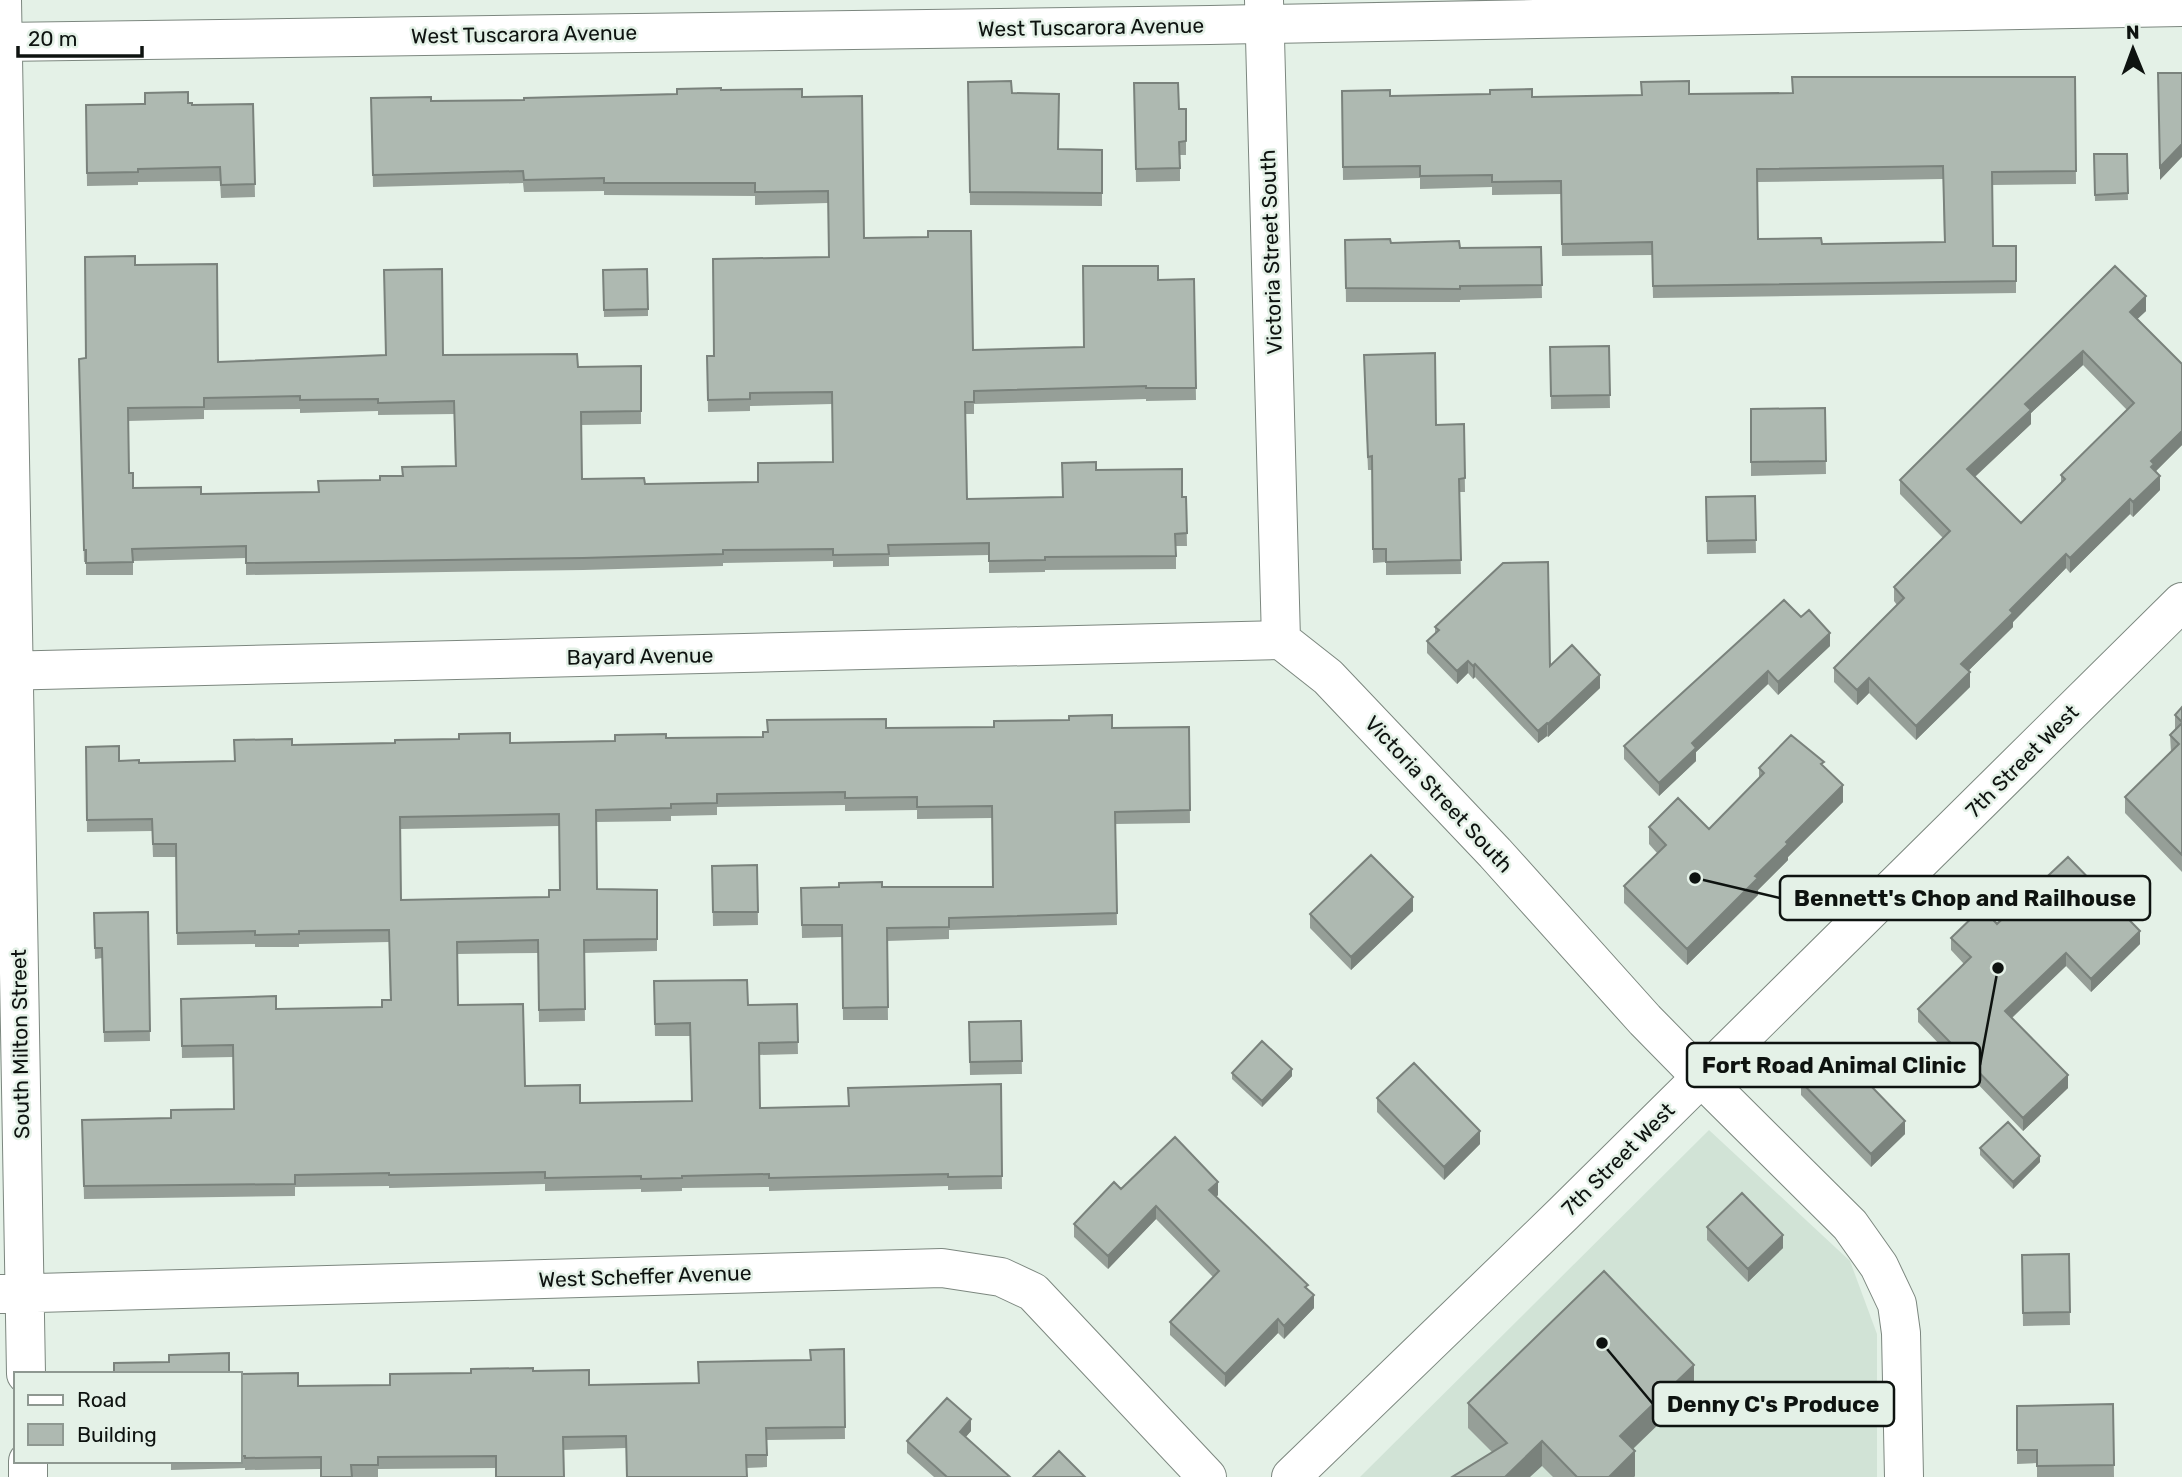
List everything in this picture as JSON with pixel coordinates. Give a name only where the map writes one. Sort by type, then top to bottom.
[{"type":"street","name":"South Milton Street","points":[[2,0],[12,1294],[26,1372]]},
{"type":"street","name":"West Tuscarora Avenue","points":[[2,42],[1265,12],[2182,6]]},
{"type":"street","name":"Victoria Street South","points":[[1265,12],[1281,640],[1328,677],[1494,853],[1645,1020],[1850,1225],[1878,1266],[1897,1304],[1901,1333],[1903,1477]]},
{"type":"street","name":"7th Street West","points":[[1291,1477],[1554,1224],[2182,602]]},
{"type":"street","name":"Bayard Avenue","points":[[7,671],[1281,640]]},
{"type":"street","name":"West Scheffer Avenue","points":[[12,1294],[942,1268],[1001,1277],[1033,1292],[1207,1477]]},
{"type":"shaded area","points":[[1709,1130],[1850,1261],[1877,1334],[1877,1477],[1360,1477]]},
{"type":"building","points":[[2158,73],[2182,73],[2182,144],[2160,167]]},
{"type":"building","points":[[1792,77],[2075,77],[2076,171],[1992,172],[1993,246],[2016,246],[2016,281],[1653,286],[1652,242],[1562,244],[1561,181],[1492,182],[1492,175],[1420,176],[1420,166],[1343,167],[1342,91],[1390,90],[1390,96],[1490,94],[1490,90],[1532,89],[1532,97],[1642,95],[1641,82],[1689,81],[1689,94],[1793,93]],"holes":[[[1943,166],[1945,242],[1822,244],[1821,238],[1758,239],[1757,169]]]},
{"type":"building","points":[[1011,81],[1012,93],[1059,94],[1058,149],[1102,150],[1102,193],[970,192],[968,82]]},
{"type":"building","points":[[1134,83],[1178,83],[1179,109],[1186,109],[1186,141],[1179,142],[1180,168],[1136,169]]},
{"type":"building","points":[[677,89],[802,89],[802,97],[862,96],[864,238],[928,237],[928,231],[971,231],[973,350],[1084,347],[1083,266],[1158,266],[1158,280],[1194,279],[1196,388],[1146,386],[974,391],[974,402],[965,402],[967,499],[1063,497],[1062,463],[1096,462],[1096,470],[1182,469],[1182,497],[1186,497],[1187,533],[1175,534],[1176,556],[1045,557],[1045,560],[989,561],[989,543],[888,545],[889,554],[833,555],[833,549],[723,550],[723,554],[583,558],[246,563],[246,546],[132,549],[133,562],[86,563],[79,359],[86,358],[85,257],[135,256],[135,265],[217,264],[218,362],[386,355],[384,270],[442,269],[443,355],[577,354],[578,367],[641,366],[641,411],[581,412],[582,479],[644,478],[645,484],[758,482],[758,463],[833,462],[832,392],[750,393],[750,399],[708,400],[707,356],[714,356],[713,259],[829,257],[828,191],[755,192],[755,183],[604,183],[604,178],[524,180],[523,171],[373,175],[371,98],[431,97],[431,101],[524,100],[677,94]],"holes":[[[300,396],[300,400],[378,399],[378,403],[454,401],[456,466],[402,467],[403,476],[380,476],[380,480],[318,481],[319,492],[201,494],[201,487],[133,488],[133,473],[129,473],[128,408],[204,407],[204,398]]]},
{"type":"building","points":[[188,92],[188,103],[192,105],[253,104],[255,184],[221,185],[220,167],[87,173],[86,105],[145,104],[145,93]]},
{"type":"building","points":[[2094,154],[2127,154],[2128,193],[2095,195]]},
{"type":"building","points":[[1390,239],[1391,243],[1459,241],[1460,248],[1541,247],[1542,285],[1460,286],[1460,289],[1346,288],[1345,240]]},
{"type":"building","points":[[2115,266],[2146,296],[2130,312],[2182,364],[2182,431],[2151,461],[2154,464],[2151,467],[2160,476],[2133,502],[2130,499],[2070,558],[2066,554],[2010,610],[2013,613],[1961,664],[1970,672],[1916,726],[1869,678],[1857,690],[1834,668],[1904,598],[1894,587],[1950,531],[1900,480]],"holes":[[[2083,351],[2134,403],[2061,475],[2065,479],[2021,523],[1967,469],[2031,410],[2025,404]]]},
{"type":"building","points":[[647,269],[648,309],[604,310],[603,270]]},
{"type":"building","points":[[1609,346],[1610,395],[1551,396],[1550,347]]},
{"type":"building","points":[[1435,353],[1436,425],[1464,424],[1465,478],[1459,479],[1461,560],[1386,562],[1386,549],[1373,549],[1372,456],[1368,457],[1364,355]]},
{"type":"building","points":[[1825,408],[1826,461],[1751,462],[1751,409]]},
{"type":"building","points":[[1755,496],[1756,540],[1707,541],[1706,497]]},
{"type":"building","points":[[1548,562],[1550,666],[1572,645],[1600,675],[1538,731],[1475,664],[1473,666],[1468,661],[1457,671],[1427,641],[1439,630],[1435,627],[1503,563]]},
{"type":"building","points":[[1784,600],[1801,617],[1809,610],[1830,633],[1778,682],[1768,671],[1692,743],[1696,748],[1659,783],[1624,746]]},
{"type":"building","points":[[2182,707],[2182,722],[2175,715]]},
{"type":"building","points":[[1112,715],[1112,728],[1189,727],[1190,810],[1115,812],[1117,913],[949,918],[949,927],[887,928],[888,1007],[843,1008],[842,925],[802,925],[801,888],[839,887],[839,883],[882,882],[882,887],[993,887],[992,806],[917,807],[917,797],[845,798],[845,792],[717,794],[717,803],[671,804],[671,808],[596,810],[597,889],[657,890],[657,939],[584,940],[585,1009],[539,1010],[538,940],[457,942],[458,1005],[523,1004],[525,1086],[580,1085],[580,1103],[692,1101],[690,1023],[655,1024],[654,981],[747,980],[748,1005],[797,1004],[798,1042],[759,1043],[760,1108],[849,1106],[848,1088],[1001,1084],[1002,1176],[948,1177],[948,1174],[769,1178],[769,1174],[641,1179],[641,1176],[545,1178],[545,1172],[389,1173],[295,1175],[295,1184],[84,1186],[82,1120],[171,1118],[171,1110],[234,1109],[233,1045],[182,1046],[181,999],[276,996],[276,1009],[382,1007],[382,1000],[391,1000],[389,930],[299,931],[299,934],[255,935],[255,931],[177,933],[176,844],[153,844],[152,819],[87,820],[86,747],[119,746],[119,761],[139,760],[139,763],[235,761],[234,740],[292,739],[292,745],[395,743],[395,740],[459,739],[459,734],[510,733],[510,743],[615,741],[615,735],[666,734],[666,738],[763,737],[763,732],[768,732],[767,720],[886,719],[886,728],[994,727],[994,721],[1069,720],[1069,716]],"holes":[[[559,814],[560,890],[549,890],[549,897],[401,900],[400,817]]]},
{"type":"building","points":[[2182,723],[2182,855],[2125,797],[2179,744],[2170,735]]},
{"type":"building","points":[[1791,735],[1824,762],[1821,764],[1843,785],[1786,842],[1788,844],[1755,876],[1758,878],[1687,949],[1624,886],[1666,845],[1649,827],[1678,798],[1709,829],[1764,773],[1759,768]]},
{"type":"building","points":[[1371,855],[1413,897],[1351,957],[1310,914]]},
{"type":"building","points":[[2068,857],[2140,931],[2091,979],[2066,953],[2005,1011],[2068,1075],[2023,1118],[1918,1009],[1971,957],[1951,938],[1982,908],[1997,924]]},
{"type":"building","points":[[757,865],[758,912],[713,912],[712,866]]},
{"type":"building","points":[[148,912],[150,1031],[104,1032],[102,948],[95,948],[94,913]]},
{"type":"building","points":[[1021,1021],[1022,1061],[970,1062],[969,1022]]},
{"type":"building","points":[[1262,1041],[1292,1069],[1262,1101],[1232,1073]]},
{"type":"building","points":[[1835,1049],[1905,1121],[1871,1154],[1801,1082]]},
{"type":"building","points":[[1414,1063],[1480,1131],[1444,1167],[1377,1098]]},
{"type":"building","points":[[2008,1122],[2040,1156],[2013,1182],[1980,1148]]},
{"type":"building","points":[[1175,1137],[1218,1182],[1209,1190],[1308,1285],[1305,1287],[1314,1295],[1284,1326],[1278,1319],[1225,1374],[1170,1322],[1219,1271],[1156,1206],[1108,1256],[1074,1224],[1114,1182],[1121,1189]]},
{"type":"building","points":[[1742,1193],[1783,1235],[1748,1269],[1707,1227]]},
{"type":"building","points":[[2069,1254],[2070,1312],[2023,1313],[2022,1255]]},
{"type":"building","points":[[1604,1271],[1694,1365],[1620,1436],[1635,1451],[1609,1477],[1577,1477],[1542,1441],[1505,1477],[1452,1477],[1507,1443],[1468,1403]]},
{"type":"building","points":[[844,1349],[845,1427],[766,1428],[767,1455],[746,1455],[747,1477],[627,1477],[626,1436],[563,1437],[564,1477],[496,1477],[496,1456],[378,1457],[378,1465],[351,1465],[352,1477],[321,1477],[321,1457],[242,1456],[242,1374],[298,1373],[298,1386],[390,1385],[390,1374],[471,1373],[471,1369],[533,1368],[533,1371],[589,1370],[589,1385],[699,1383],[698,1362],[811,1360],[810,1350]]},
{"type":"building","points":[[229,1353],[229,1372],[114,1372],[114,1363],[169,1362],[169,1355]]},
{"type":"building","points":[[947,1398],[971,1419],[960,1432],[1010,1477],[947,1477],[907,1441]]},
{"type":"building","points":[[2113,1404],[2114,1465],[2037,1466],[2037,1450],[2017,1450],[2017,1406]]},
{"type":"building","points":[[1059,1451],[1085,1477],[1033,1477]]},
{"type":"place","name":"Bennett's Chop and Railhouse","points":[[1695,878]]},
{"type":"place","name":"Fort Road Animal Clinic","points":[[1998,968]]},
{"type":"place","name":"Denny C's Produce","points":[[1602,1343]]}]
